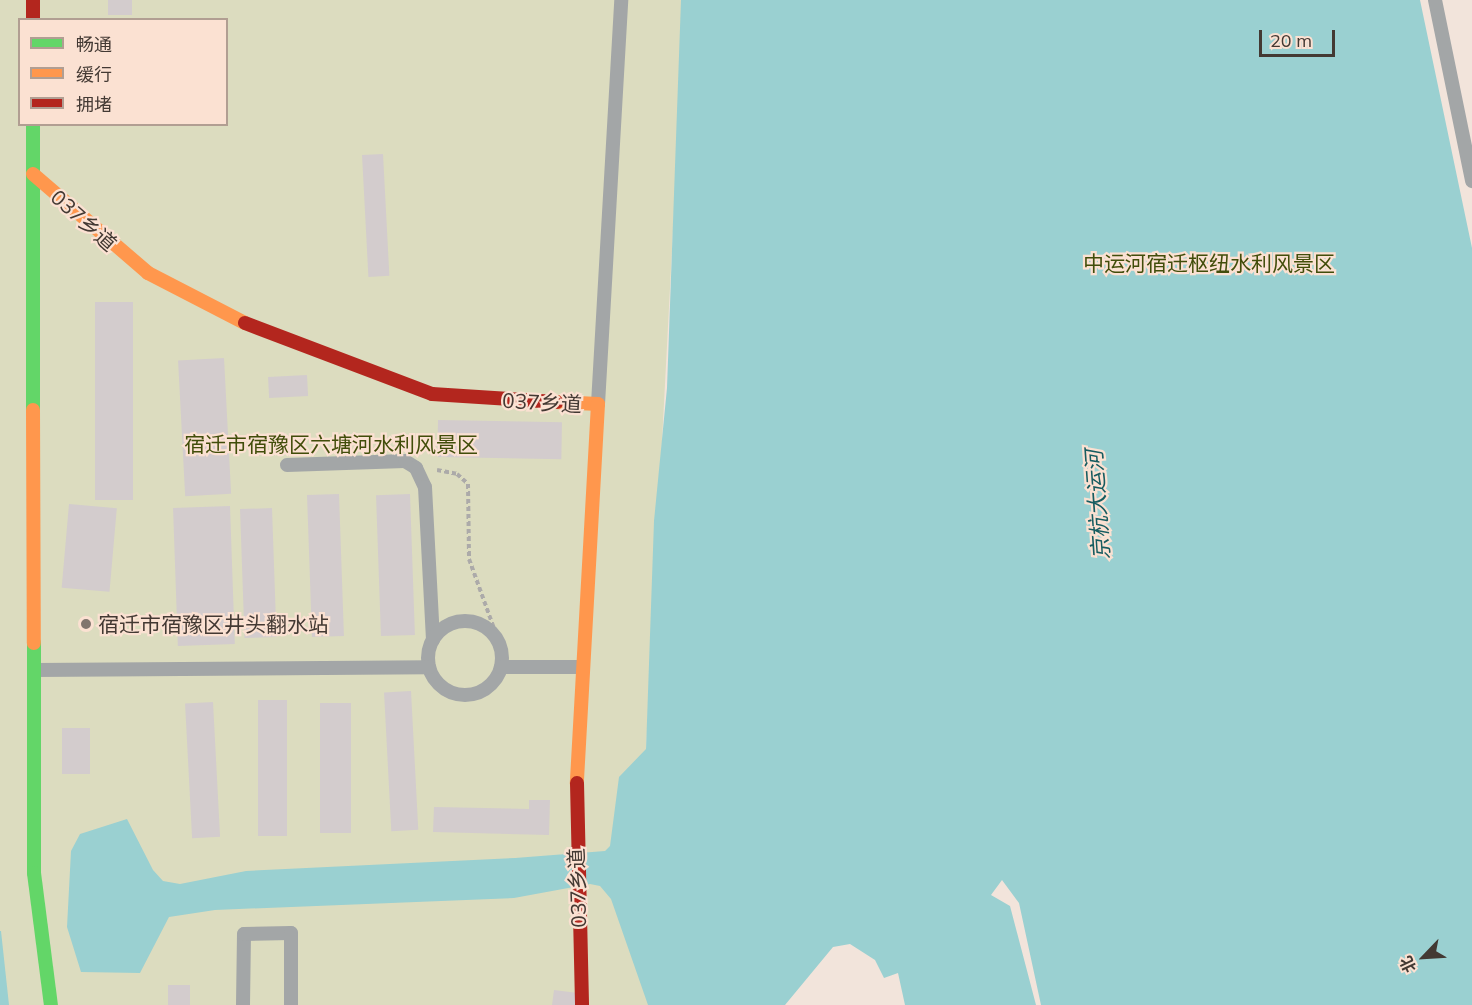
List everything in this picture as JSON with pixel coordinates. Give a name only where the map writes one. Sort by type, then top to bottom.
[{"type":"street","points":[[33,0],[33,18]]},
{"type":"street","name":"037乡道","points":[[33,126],[33,174],[107,243],[148,273],[276,339],[432,394],[598,404],[575,849],[582,1005]]},
{"type":"street","points":[[33,174],[34,873],[51,1005]]},
{"type":"lane","points":[[598,404],[621,0]]},
{"type":"lane","points":[[1435,0],[1472,182]]},
{"type":"lane","points":[[287,465],[405,461],[416,468],[424,487],[433,640],[429,667],[443,688],[469,696],[492,684],[501,668],[501,648],[487,627],[475,622],[450,623],[433,640]]},
{"type":"lane","points":[[35,670],[429,667]]},
{"type":"lane","points":[[501,668],[583,667]]},
{"type":"lane","points":[[243,1005],[244,934],[291,933],[291,1005]]},
{"type":"path","points":[[416,468],[458,474],[468,484],[470,559],[501,648]]},
{"type":"green space","name":"宿迁市宿豫区六塘河水利风景区","points":[[0,0],[685,0],[646,749],[652,1005],[0,1005]]},
{"type":"water","name":"京杭大运河","points":[[681,0],[1420,0],[1472,248],[1472,1005],[905,1005],[898,973],[884,978],[875,960],[850,944],[833,947],[785,1005],[648,1005],[611,899],[600,886],[590,884],[514,898],[215,910],[169,917],[140,973],[81,972],[67,927],[71,851],[80,834],[127,819],[153,870],[163,881],[180,884],[246,871],[515,858],[605,851],[610,846],[619,777],[646,749],[654,521],[667,388]]},
{"type":"water","points":[[1,931],[9,1005],[0,1005]]},
{"type":"pier","points":[[1002,880],[1019,903],[1041,1005],[1036,1005],[1010,906],[991,895]]},
{"type":"building","points":[[108,0],[132,0],[132,15],[108,15]]},
{"type":"building","points":[[383,154],[389,276],[368,277],[362,155]]},
{"type":"building","points":[[95,302],[133,302],[133,500],[95,500]]},
{"type":"building","points":[[224,358],[231,494],[185,496],[178,360]]},
{"type":"building","points":[[307,375],[308,396],[269,398],[268,377]]},
{"type":"building","points":[[438,420],[562,422],[561,459],[437,457]]},
{"type":"building","points":[[339,494],[344,636],[312,637],[307,495]]},
{"type":"building","points":[[410,494],[415,635],[381,636],[376,495]]},
{"type":"building","points":[[69,504],[117,508],[109,592],[62,588]]},
{"type":"building","points":[[230,506],[235,644],[178,646],[173,508]]},
{"type":"building","points":[[272,508],[277,637],[245,638],[240,509]]},
{"type":"building","points":[[411,691],[418,830],[391,831],[384,692]]},
{"type":"building","points":[[258,700],[287,700],[287,836],[258,836]]},
{"type":"building","points":[[213,702],[220,837],[192,838],[185,703]]},
{"type":"building","points":[[320,703],[351,703],[351,833],[320,833]]},
{"type":"building","points":[[62,728],[90,728],[90,774],[62,774]]},
{"type":"building","points":[[529,800],[550,800],[549,835],[433,832],[434,807],[529,809]]},
{"type":"building","points":[[168,985],[190,985],[190,1005],[168,1005]]},
{"type":"building","points":[[554,990],[578,993],[576,1005],[552,1005]]},
{"type":"traffic: fast","points":[[33,126],[33,410]]},
{"type":"traffic: fast","points":[[34,643],[34,873],[51,1005]]},
{"type":"traffic: slow","points":[[33,174],[148,273],[245,323]]},
{"type":"traffic: slow","points":[[557,402],[598,404],[577,783]]},
{"type":"traffic: slow","points":[[33,410],[34,643]]},
{"type":"traffic: jam","points":[[33,0],[33,18]]},
{"type":"traffic: jam","points":[[245,323],[432,394],[557,402]]},
{"type":"traffic: jam","points":[[577,783],[582,1005]]},
{"type":"place","name":"宿迁市宿豫区井头翻水站","points":[[86,624]]},
{"type":"park label","name":"中运河宿迁枢纽水利风景区","points":[[1209,263]]}]
